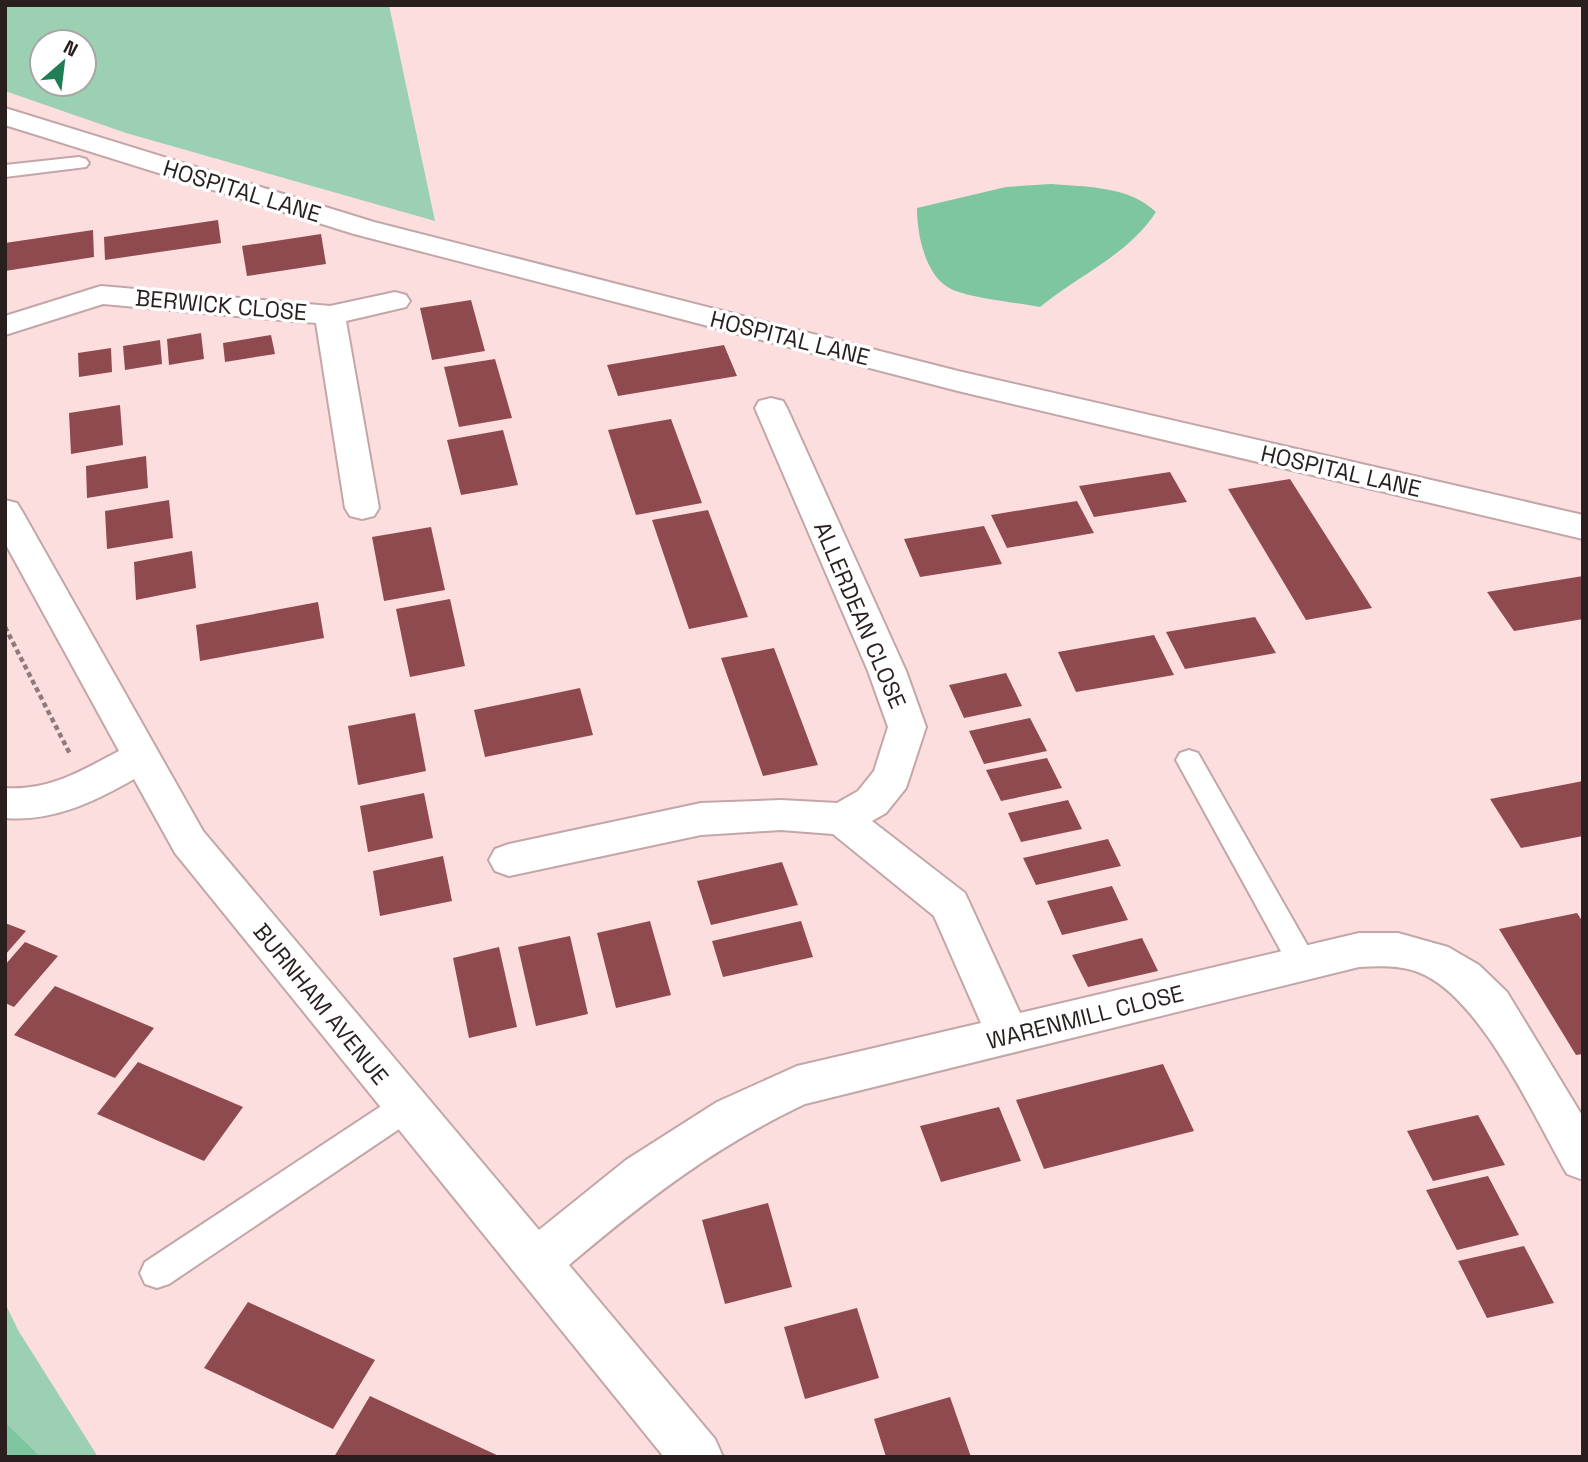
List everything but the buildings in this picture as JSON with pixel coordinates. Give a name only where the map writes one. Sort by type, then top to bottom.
[{"type":"street","name":"HOSPITAL LANE","points":[[5,116],[364,228],[958,382],[1583,527]]},
{"type":"street","name":"BERWICK CLOSE","points":[[5,326],[101,295],[330,315],[362,508]]},
{"type":"street","points":[[330,315],[395,301]]},
{"type":"street","name":"ALLERDEAN CLOSE","points":[[771,408],[887,671],[907,727],[892,777],[872,802],[842,819]]},
{"type":"street","name":"BURNHAM AVENUE","points":[[5,511],[189,842],[697,1457]]},
{"type":"street","points":[[5,803],[21,806],[48,802],[142,757]]},
{"type":"street","points":[[509,860],[701,819],[781,815],[842,819],[950,905],[1008,1035]]},
{"type":"street","name":"WARENMILL CLOSE","points":[[536,1262],[642,1175],[733,1116],[797,1086],[1382,947],[1433,957],[1476,985],[1570,1113],[1583,1159]]},
{"type":"lane","points":[[5,171],[79,163]]},
{"type":"lane","points":[[1189,761],[1303,964]]},
{"type":"lane","points":[[157,1273],[406,1107]]},
{"type":"path","points":[[5,627],[86,786]]},
{"type":"green space","points":[[5,5],[389,5],[435,221],[126,133],[5,91]]},
{"type":"green space","points":[[1051,184],[1107,189],[1133,197],[1156,212],[1145,227],[1117,253],[1040,307],[962,293],[943,284],[936,276],[924,254],[917,208],[1006,187]]},
{"type":"green space","points":[[5,1303],[18,1330],[98,1457],[41,1457],[5,1422]]},
{"type":"green space","points":[[5,1422],[41,1457],[5,1457]]}]
